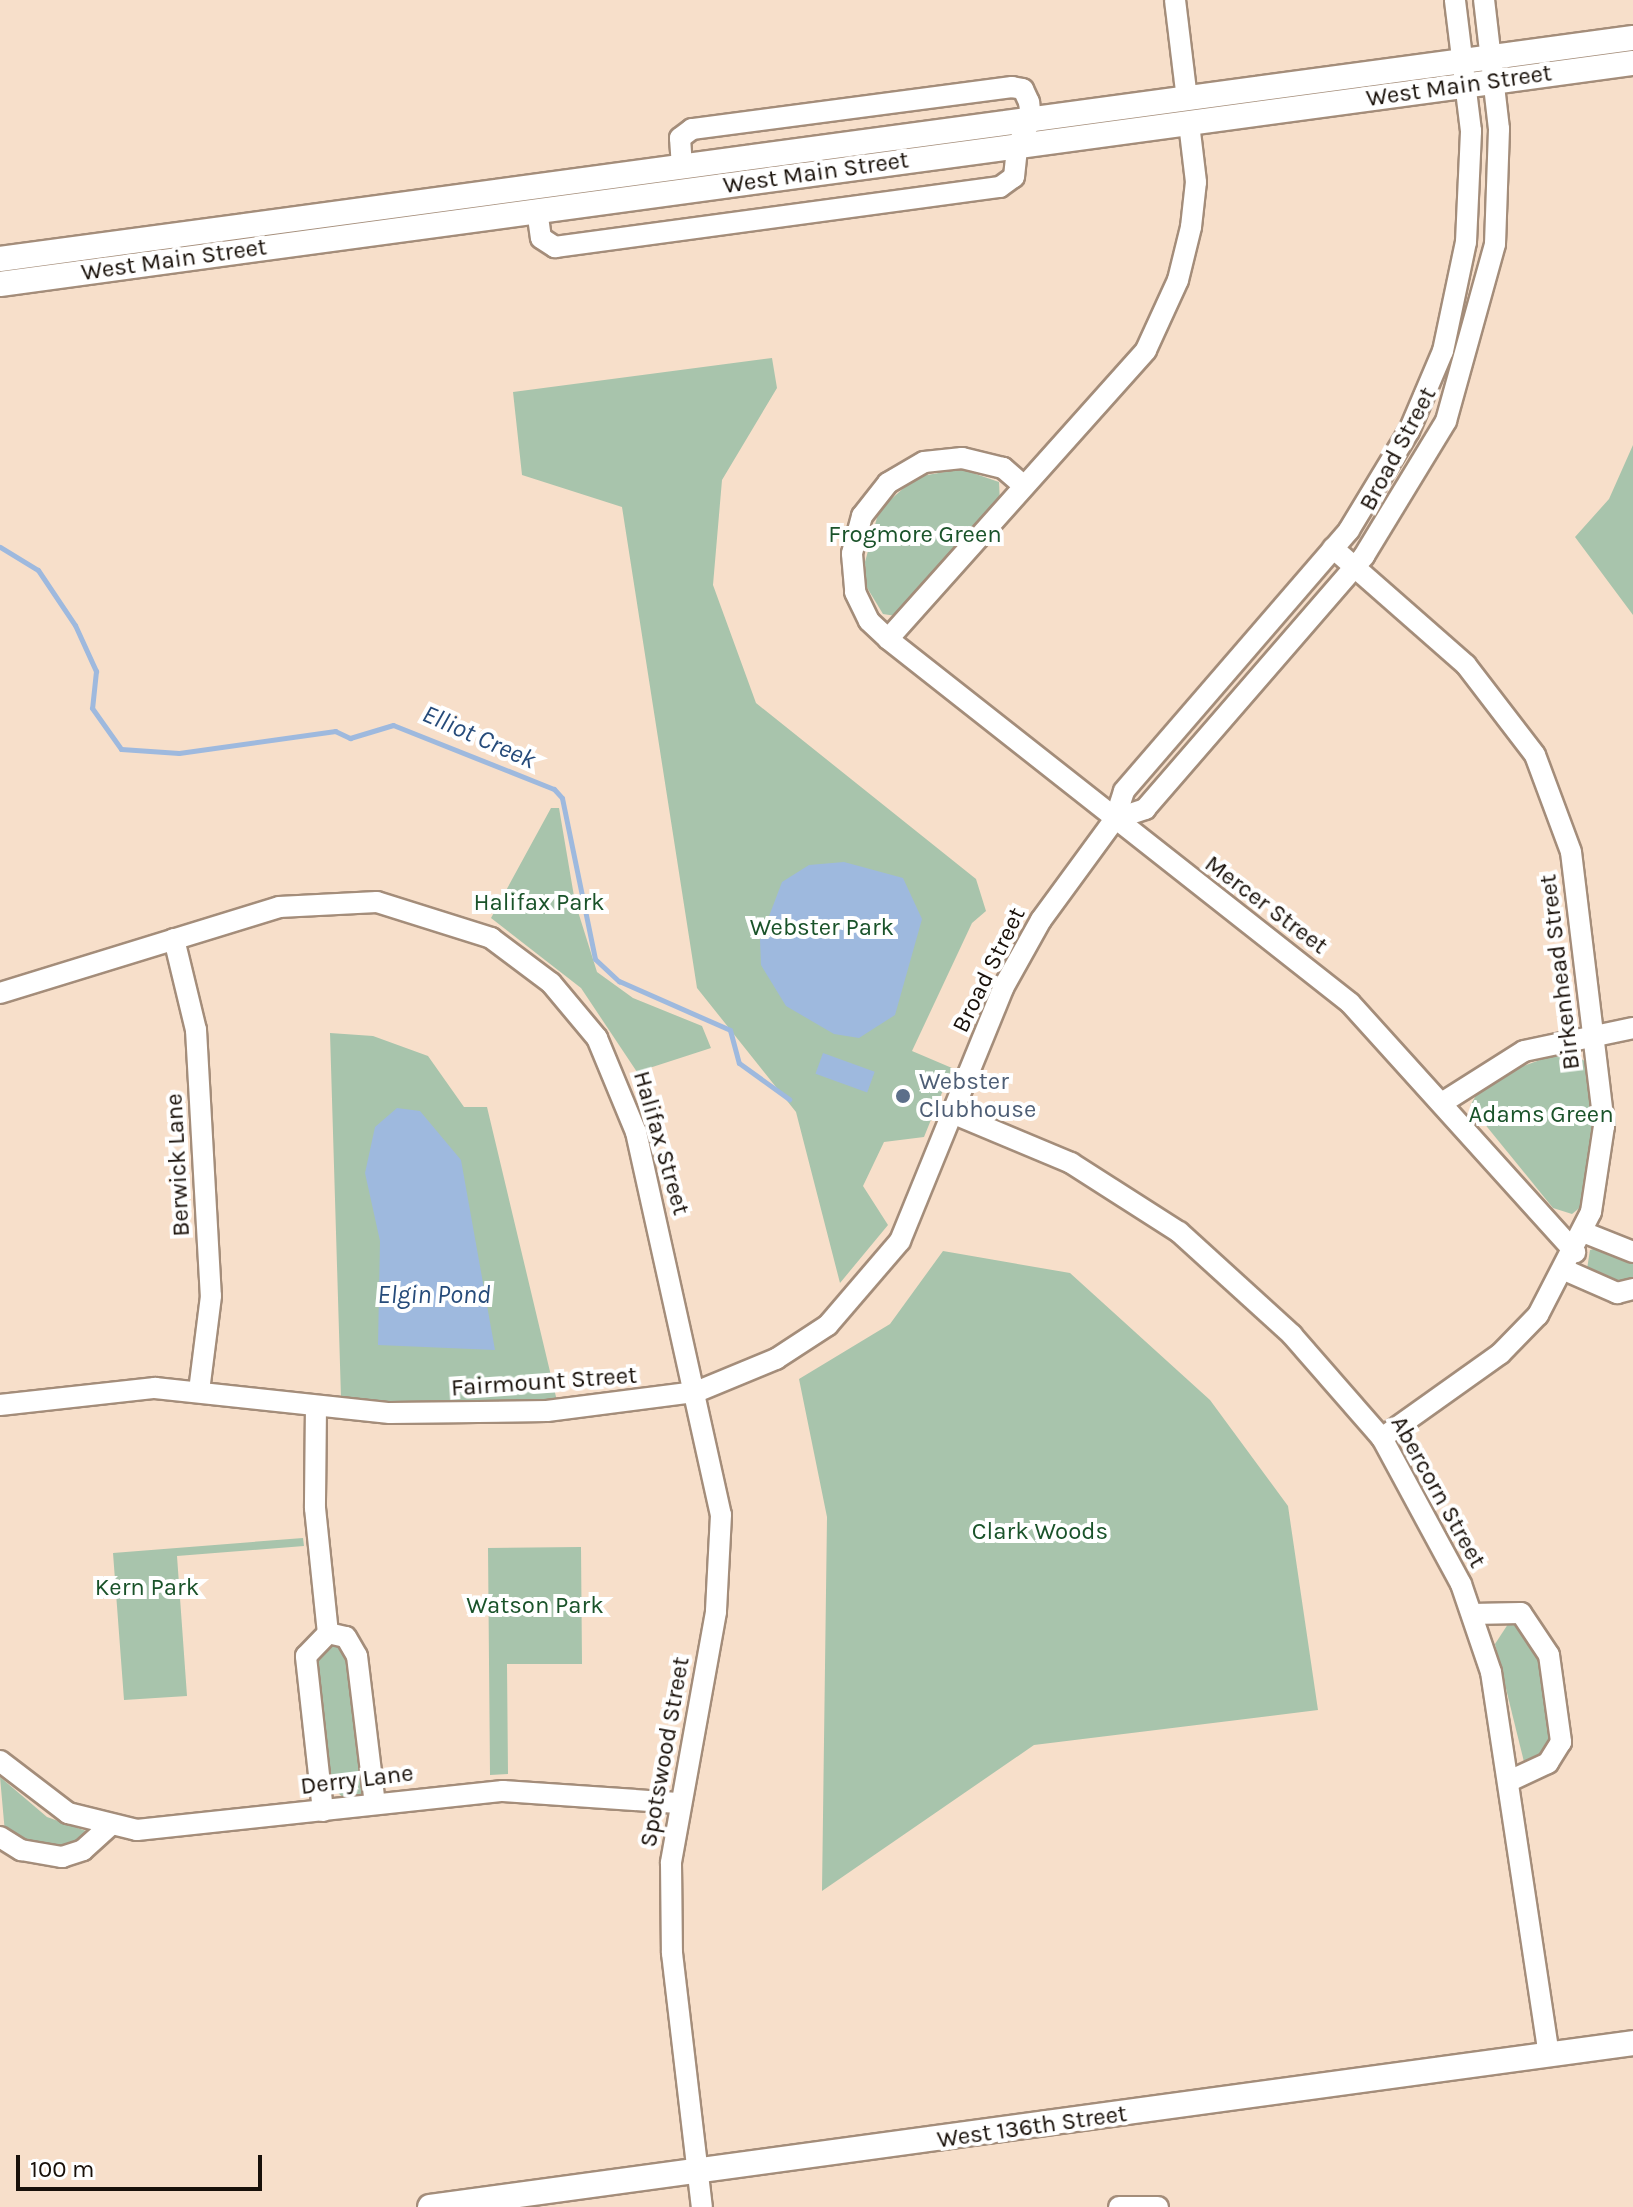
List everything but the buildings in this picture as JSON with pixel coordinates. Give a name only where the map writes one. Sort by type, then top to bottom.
[{"type":"street","points":[[888,639],[1118,385],[1168,307],[1195,196],[1175,0]]},
{"type":"street","name":"Broad Street","points":[[954,1114],[1003,988],[1041,920],[1115,819],[1124,791],[1333,548],[1409,431],[1452,321],[1470,209],[1465,73],[1455,0]]},
{"type":"street","name":"Broad Street","points":[[1115,819],[1145,809],[1354,567],[1430,456],[1468,362],[1495,244],[1493,70],[1484,0]]},
{"type":"street","name":"West Main Street","points":[[1493,70],[1633,38]]},
{"type":"street","name":"West Main Street","points":[[0,259],[682,167],[1025,132],[1465,73],[1633,63]]},
{"type":"street","points":[[537,210],[542,241],[555,247],[1005,186],[1014,177],[1025,132],[1025,92],[1012,87],[692,129],[680,138],[682,167]]},
{"type":"street","name":"West Main Street","points":[[0,284],[537,210],[1025,132]]},
{"type":"street","name":"Mercer Street","points":[[1024,486],[984,460],[944,459],[904,471],[874,497],[855,535],[852,574],[869,621],[1350,1003],[1445,1101],[1575,1252]]},
{"type":"street","name":"Birkenhead Street","points":[[1333,548],[1466,665],[1535,755],[1571,852],[1594,1032],[1603,1153],[1583,1232],[1567,1271],[1500,1354],[1382,1438]]},
{"type":"street","name":"Halifax Street","points":[[0,993],[279,907],[377,902],[466,926],[551,983],[597,1038],[627,1097],[696,1392]]},
{"type":"street","name":"Berwick Lane","points":[[174,939],[193,1002],[211,1296],[199,1391]]},
{"type":"street","points":[[1445,1101],[1508,1058],[1594,1032],[1633,1028]]},
{"type":"street","name":"Fairmount Street","points":[[0,1405],[122,1388],[199,1391],[316,1406],[479,1415],[696,1392],[776,1359],[853,1300],[900,1241],[954,1114]]},
{"type":"street","name":"Abercorn Street","points":[[954,1114],[1071,1163],[1179,1232],[1292,1335],[1382,1438],[1472,1614],[1512,1780],[1549,2054]]},
{"type":"street","points":[[1583,1232],[1633,1252]]},
{"type":"street","points":[[1567,1271],[1617,1293],[1633,1289]]},
{"type":"street","name":"Spotswood Street","points":[[696,1392],[723,1547],[711,1645],[678,1803],[672,1953],[702,2207]]},
{"type":"street","points":[[316,1406],[315,1508],[328,1633],[306,1656],[323,1811]]},
{"type":"street","points":[[1472,1614],[1508,1611],[1531,1620],[1552,1670],[1561,1742],[1548,1763],[1512,1780]]},
{"type":"street","points":[[328,1633],[346,1637],[357,1656],[375,1804]]},
{"type":"street","name":"Derry Lane","points":[[0,1761],[47,1802],[110,1826],[180,1829],[375,1804],[534,1790],[678,1803]]},
{"type":"street","points":[[0,1837],[21,1850],[62,1857],[83,1850],[110,1826]]},
{"type":"street","name":"West 136th Street","points":[[430,2207],[1633,2043]]},
{"type":"street","points":[[1119,2207],[1158,2207]]},
{"type":"green space","name":"Webster Park","points":[[772,358],[777,388],[722,480],[713,585],[756,703],[976,879],[986,911],[972,923],[912,1051],[952,1068],[924,1137],[884,1142],[863,1186],[888,1225],[840,1283],[796,1112],[697,988],[622,507],[522,475],[513,392]]},
{"type":"green space","points":[[1633,445],[1633,615],[1575,537],[1609,499]]},
{"type":"green space","name":"Frogmore Green","points":[[961,469],[999,482],[1000,503],[896,616],[883,614],[866,586],[865,562],[879,510],[916,477]]},
{"type":"green space","name":"Halifax Park","points":[[551,808],[559,808],[575,902],[597,972],[633,998],[702,1026],[711,1048],[637,1072],[581,988],[491,918]]},
{"type":"green space","points":[[330,1033],[373,1036],[428,1056],[464,1107],[487,1107],[557,1401],[466,1407],[341,1398]]},
{"type":"green space","name":"Adams Green","points":[[1568,1050],[1589,1064],[1594,1116],[1583,1205],[1572,1214],[1553,1208],[1470,1106],[1479,1090],[1509,1071]]},
{"type":"green space","points":[[1600,1247],[1633,1261],[1633,1282],[1622,1286],[1587,1269],[1590,1250]]},
{"type":"green space","name":"Clark Woods","points":[[943,1251],[1070,1273],[1210,1400],[1288,1506],[1318,1710],[1034,1745],[822,1891],[827,1517],[799,1379],[890,1324]]},
{"type":"green space","name":"Kern Park","points":[[303,1538],[304,1546],[177,1556],[187,1696],[124,1700],[113,1553]]},
{"type":"green space","name":"Watson Park","points":[[581,1547],[582,1664],[507,1664],[508,1774],[490,1775],[488,1548]]},
{"type":"green space","points":[[1510,1621],[1523,1623],[1542,1651],[1553,1750],[1525,1766],[1495,1644]]},
{"type":"green space","points":[[333,1641],[350,1649],[367,1788],[357,1798],[343,1798],[331,1785],[315,1660]]},
{"type":"green space","points":[[0,1777],[47,1817],[89,1832],[78,1845],[55,1851],[5,1833]]},
{"type":"water","points":[[844,862],[903,878],[922,919],[895,1015],[859,1038],[834,1034],[786,1006],[761,965],[760,940],[782,882],[809,865]]},
{"type":"water","points":[[823,1053],[875,1072],[867,1092],[815,1074]]},
{"type":"water","name":"Elgin Pond","points":[[397,1108],[420,1111],[461,1160],[495,1350],[378,1345],[380,1241],[365,1173],[375,1127]]},
{"type":"waterway","name":"Elliot Creek","points":[[0,547],[38,570],[75,625],[96,671],[92,708],[121,749],[179,753],[335,731],[350,738],[393,725],[554,789],[562,798],[595,959],[619,981],[730,1030],[739,1063],[789,1099]]},
{"type":"place","name":"Webster Clubhouse","points":[[903,1096]]}]
